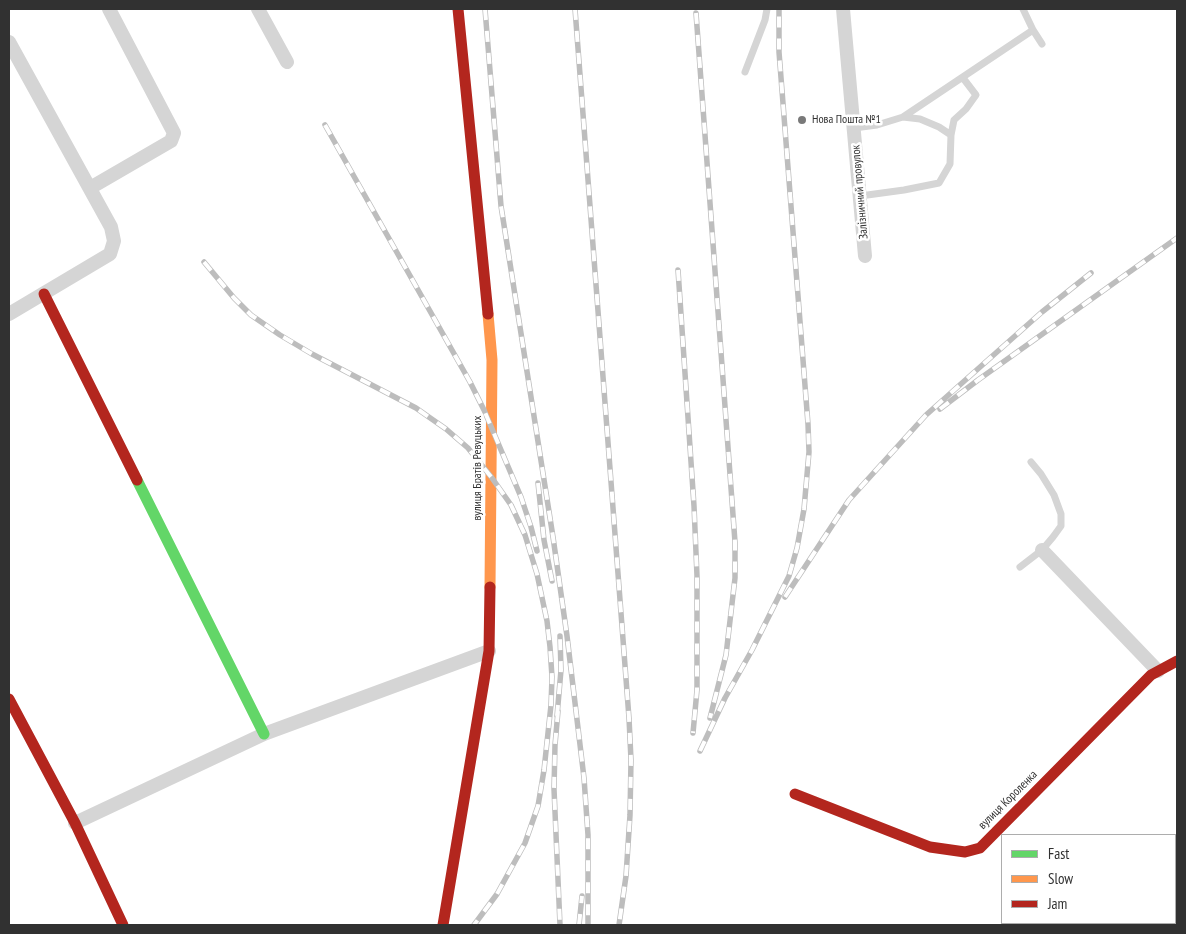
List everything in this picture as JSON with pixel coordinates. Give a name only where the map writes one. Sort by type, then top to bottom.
[{"type":"street","points":[[90,188],[171,141],[174,133],[109,9]]},
{"type":"street","points":[[258,9],[287,62]]},
{"type":"street","name":"вулиця Братів Ревуцьких","points":[[442,925],[489,651],[492,508],[492,360],[458,9]]},
{"type":"street","name":"Залізничний провулок","points":[[843,9],[865,256]]},
{"type":"street","points":[[9,42],[111,227],[114,241],[110,254],[9,314]]},
{"type":"street","points":[[44,294],[264,734]]},
{"type":"street","points":[[1042,550],[1158,672]]},
{"type":"street","points":[[75,823],[264,734],[489,651]]},
{"type":"street","name":"вулиця Короленка","points":[[794,794],[930,846],[965,852],[980,848],[1151,675],[1177,661]]},
{"type":"street","points":[[9,699],[75,823],[123,925]]},
{"type":"lane","points":[[745,72],[765,20],[767,9]]},
{"type":"lane","points":[[1023,9],[1042,44]]},
{"type":"lane","points":[[854,128],[877,125],[903,117],[1033,30]]},
{"type":"lane","points":[[860,196],[904,190],[940,182],[950,164],[951,135],[954,120],[966,109],[976,95],[963,78]]},
{"type":"lane","points":[[903,117],[920,119],[939,127],[951,135]]},
{"type":"lane","points":[[1020,567],[1042,550],[1054,537],[1060,526],[1061,514],[1054,495],[1031,462]]},
{"type":"railway","points":[[485,9],[501,206],[553,537],[584,778],[588,835],[588,925]]},
{"type":"railway","points":[[575,9],[629,718],[631,760],[630,815],[626,876],[619,925]]},
{"type":"railway","points":[[700,751],[725,698],[752,650],[789,576],[797,548],[804,509],[809,452],[808,424],[779,52],[779,9]]},
{"type":"railway","points":[[696,13],[735,542],[735,578],[726,655],[710,718]]},
{"type":"railway","points":[[325,125],[484,410],[521,497],[537,551]]},
{"type":"railway","points":[[940,409],[1177,238]]},
{"type":"railway","points":[[204,262],[251,315],[312,354],[416,408],[446,429],[468,448],[492,478],[511,505],[525,535],[537,574],[547,621],[550,647],[551,705],[544,770],[538,806],[525,843],[497,894],[474,925]]},
{"type":"railway","points":[[678,270],[697,576],[697,690],[693,733]]},
{"type":"railway","points":[[785,597],[849,500],[926,415],[1042,312],[1091,273]]},
{"type":"railway","points":[[538,483],[544,540],[552,581]]},
{"type":"railway","points":[[557,716],[561,670],[560,636]]},
{"type":"railway","points":[[558,711],[554,789],[560,925]]},
{"type":"railway","points":[[579,925],[582,896]]},
{"type":"traffic: fast","points":[[137,480],[264,734]]},
{"type":"traffic: slow","points":[[488,314],[492,360],[490,587]]},
{"type":"traffic: jam","points":[[458,9],[488,314]]},
{"type":"traffic: jam","points":[[44,294],[137,480]]},
{"type":"traffic: jam","points":[[443,925],[489,651],[490,587]]},
{"type":"traffic: jam","points":[[795,794],[930,847],[965,852],[980,848],[1151,675],[1177,661]]},
{"type":"traffic: jam","points":[[9,699],[75,823],[123,925]]},
{"type":"place","name":"Нова Пошта №1","points":[[802,120]]}]
